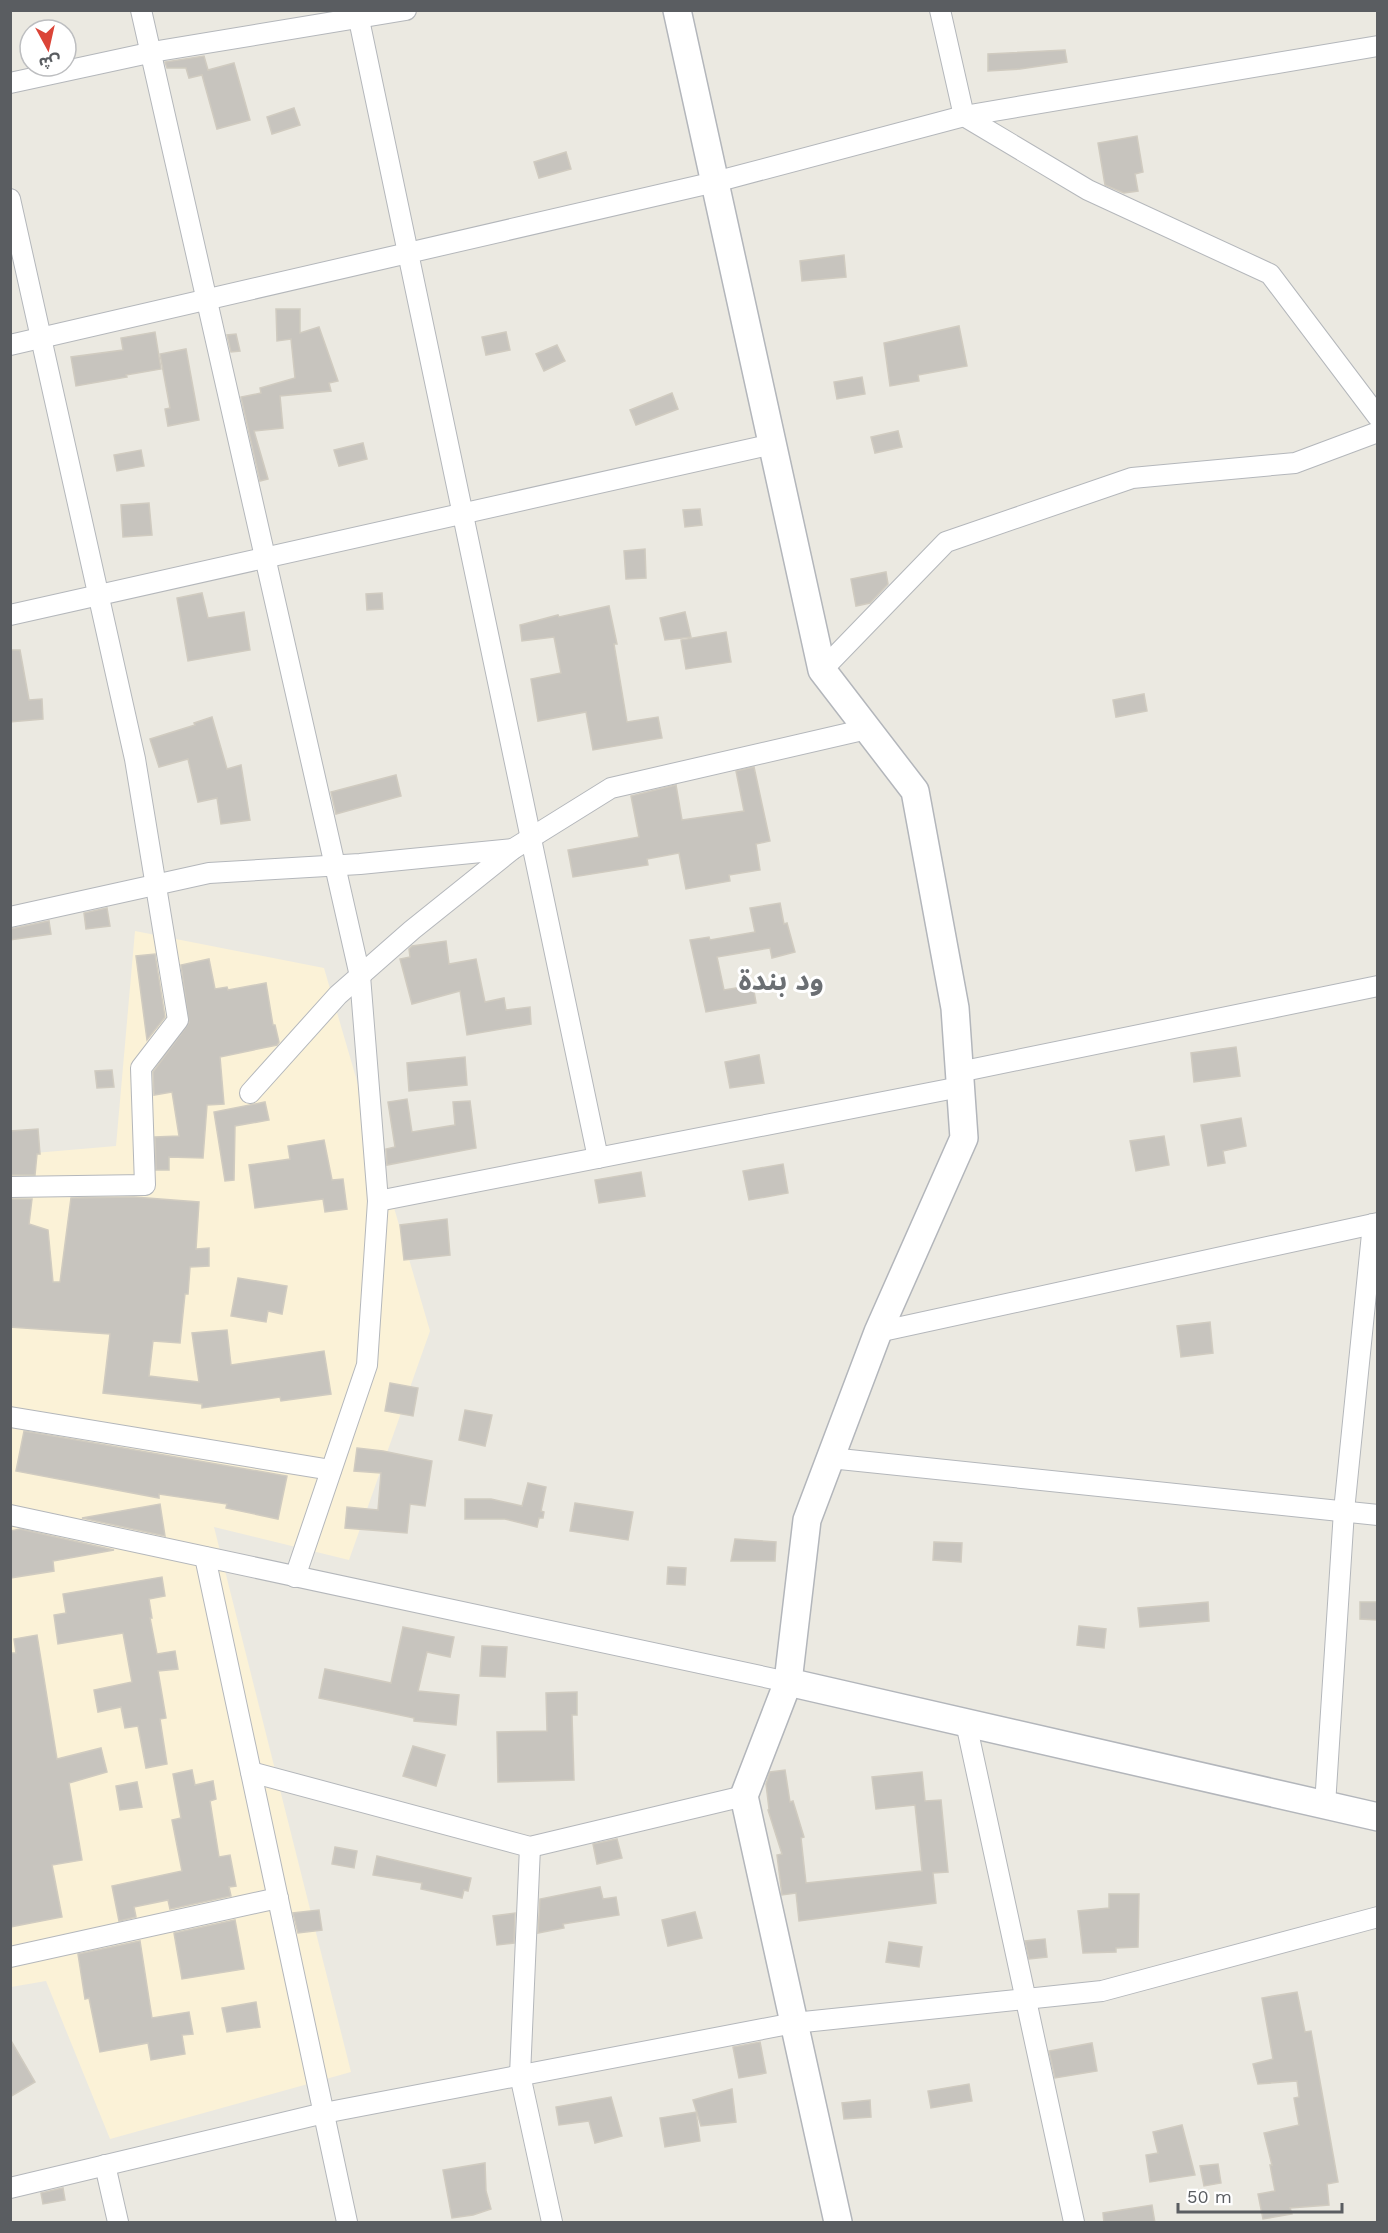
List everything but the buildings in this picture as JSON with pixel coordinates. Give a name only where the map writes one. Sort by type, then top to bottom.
[{"type":"street","points":[[141,10],[360,976],[378,1201],[367,1365],[295,1577]]},
{"type":"street","points":[[10,83],[150,53],[358,14],[406,10]]},
{"type":"street","points":[[677,10],[822,670],[915,791],[955,1008],[964,1138],[878,1332],[807,1520],[788,1682],[744,1796],[838,2223]]},
{"type":"street","points":[[940,10],[964,116],[1088,190],[1269,274],[1377,417]]},
{"type":"street","points":[[358,14],[598,1158]]},
{"type":"street","points":[[10,345],[715,182],[964,116],[1377,46]]},
{"type":"street","points":[[10,199],[135,759],[178,1020],[141,1068],[146,1185],[10,1187]]},
{"type":"street","points":[[822,670],[946,542],[1132,478],[1295,463],[1377,432]]},
{"type":"street","points":[[10,615],[773,444]]},
{"type":"street","points":[[250,1093],[338,996],[412,930],[513,849],[611,788],[867,729]]},
{"type":"street","points":[[10,917],[209,873],[335,866],[513,849]]},
{"type":"street","points":[[378,1201],[598,1158],[1377,986]]},
{"type":"street","points":[[878,1332],[1375,1223],[1344,1511],[1325,1805]]},
{"type":"street","points":[[10,1417],[331,1470]]},
{"type":"street","points":[[830,1458],[1377,1515]]},
{"type":"street","points":[[10,1515],[788,1682],[1377,1817]]},
{"type":"street","points":[[205,1557],[347,2223]]},
{"type":"street","points":[[966,1723],[1074,2223]]},
{"type":"street","points":[[251,1772],[530,1847],[744,1796]]},
{"type":"street","points":[[530,1847],[520,2076],[552,2223]]},
{"type":"street","points":[[10,1957],[278,1898]]},
{"type":"street","points":[[10,2188],[324,2113],[794,2023],[1102,1991],[1377,1917]]},
{"type":"street","points":[[105,2165],[118,2223]]},
{"type":"shaded area","points":[[135,931],[324,968],[430,1331],[349,1560],[214,1527],[351,2072],[110,2139],[46,1981],[11,1987],[11,1155],[116,1146]]},
{"type":"district","name":"ود بندة","points":[[781,980]]}]
